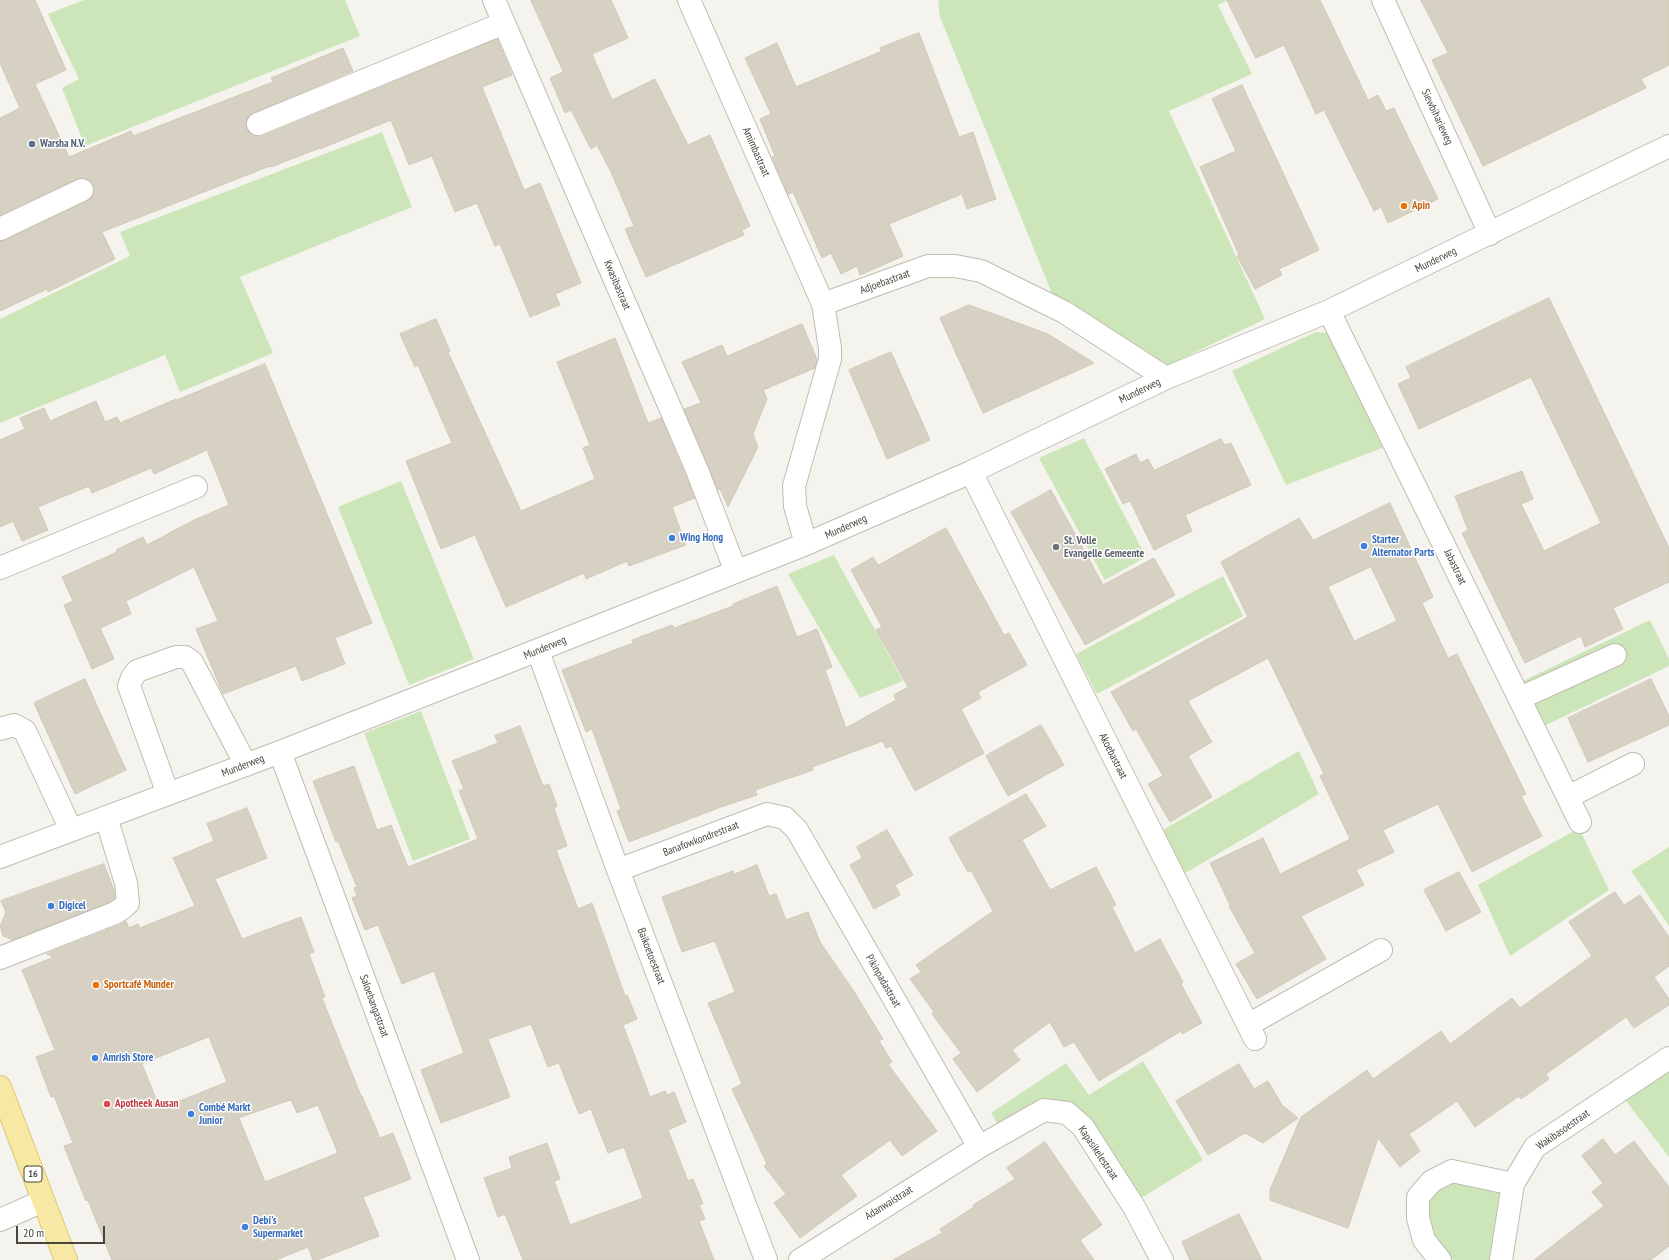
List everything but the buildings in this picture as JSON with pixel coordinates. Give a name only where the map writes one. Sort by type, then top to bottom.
[{"type":"main road","name":"16","points":[[0,1087],[66,1260]]},
{"type":"street","name":"Kwasibastraat","points":[[494,0],[697,470],[736,572]]},
{"type":"street","name":"Amimbastraat","points":[[689,0],[823,304]]},
{"type":"street","name":"Siewbiharieweg","points":[[1383,0],[1490,234]]},
{"type":"street","points":[[258,124],[504,23]]},
{"type":"street","name":"Munderweg","points":[[2,852],[71,830],[280,752],[806,544],[972,472],[1166,378],[1329,311],[1669,146]]},
{"type":"street","points":[[0,229],[82,190]]},
{"type":"street","name":"Adjoebastraat","points":[[823,304],[928,266],[955,266],[981,271],[1064,312],[1166,378]]},
{"type":"street","points":[[806,544],[795,506],[794,486],[830,359],[830,348],[823,304]]},
{"type":"street","name":"Jabastraat","points":[[1329,311],[1580,822]]},
{"type":"street","name":"Akoebastraat","points":[[972,472],[1251,1032],[1381,950]]},
{"type":"street","points":[[0,568],[196,487]]},
{"type":"street","name":"Baikoetoestraat","points":[[538,651],[618,870],[766,1260]]},
{"type":"street","points":[[1520,698],[1615,655]]},
{"type":"street","points":[[168,794],[129,686],[137,671],[176,656],[185,657],[192,662],[246,765]]},
{"type":"street","points":[[0,728],[14,725],[25,730],[71,830]]},
{"type":"street","name":"Saloebangastraat","points":[[280,752],[468,1260]]},
{"type":"street","points":[[1568,797],[1633,764]]},
{"type":"street","name":"Banafowkondrestraat","points":[[618,870],[767,814],[785,818]]},
{"type":"street","points":[[0,958],[115,912],[128,903],[126,883],[106,817]]},
{"type":"street","name":"Pikinpadastraat","points":[[785,818],[797,830],[979,1147]]},
{"type":"street","name":"Wakibasoestraat","points":[[1501,1260],[1513,1184],[1535,1147],[1669,1058]]},
{"type":"street","name":"Kapasikelestraat","points":[[979,1147],[1044,1110],[1067,1113],[1082,1127],[1087,1134],[1134,1207],[1162,1260]]},
{"type":"street","name":"Adanwaistraat","points":[[800,1260],[979,1147]]},
{"type":"street","points":[[1440,1260],[1424,1240],[1418,1218],[1418,1197],[1432,1181],[1452,1171],[1513,1184]]},
{"type":"street","points":[[0,1220],[43,1201]]},
{"type":"green space","points":[[84,0],[345,0],[360,36],[85,146],[62,88],[79,79],[48,14]]},
{"type":"green space","points":[[938,0],[1228,0],[1218,5],[1252,74],[1169,111],[1265,319],[1166,366],[1059,311],[940,17]]},
{"type":"green space","points":[[382,132],[412,207],[240,277],[273,353],[180,392],[165,355],[0,423],[0,319],[130,256],[120,232]]},
{"type":"green space","points":[[1316,332],[1326,333],[1337,345],[1387,446],[1286,485],[1232,371]]},
{"type":"green space","points":[[1084,438],[1146,557],[1105,580],[1039,458]]},
{"type":"green space","points":[[401,481],[474,659],[409,685],[338,507]]},
{"type":"green space","points":[[834,555],[903,681],[860,698],[788,574]]},
{"type":"green space","points":[[1223,576],[1243,616],[1097,694],[1076,654]]},
{"type":"green space","points":[[1650,620],[1669,659],[1669,666],[1542,727],[1521,682]]},
{"type":"green space","points":[[421,711],[470,839],[413,861],[364,733]]},
{"type":"green space","points":[[1299,751],[1319,794],[1184,874],[1163,830]]},
{"type":"green space","points":[[1579,828],[1609,890],[1510,956],[1478,885]]},
{"type":"green space","points":[[1669,847],[1669,926],[1631,871]]},
{"type":"green space","points":[[1143,1061],[1203,1160],[1138,1200],[1073,1112],[999,1126],[991,1113],[1066,1063],[1089,1095]]},
{"type":"green space","points":[[1669,1066],[1669,1157],[1623,1097]]},
{"type":"green space","points":[[1452,1179],[1492,1186],[1504,1195],[1495,1260],[1454,1260],[1448,1257],[1439,1244],[1432,1228],[1426,1206],[1434,1192]]},
{"type":"place","name":"Warsha N.V.","points":[[32,144]]},
{"type":"place","name":"Apin","points":[[1404,206]]},
{"type":"place","name":"Wing Hong","points":[[672,538]]},
{"type":"place","name":"Starter Alternator Parts","points":[[1364,546]]},
{"type":"place","name":"St. Volle Evangelle Gemeente","points":[[1056,547]]},
{"type":"place","name":"Digicel","points":[[51,906]]},
{"type":"place","name":"Sportcafé Munder","points":[[96,985]]},
{"type":"place","name":"Amrish Store","points":[[95,1058]]},
{"type":"place","name":"Apotheek Ausan","points":[[107,1104]]},
{"type":"place","name":"Combé Markt Junior","points":[[191,1114]]},
{"type":"place","name":"Debi's Supermarket","points":[[245,1227]]}]
